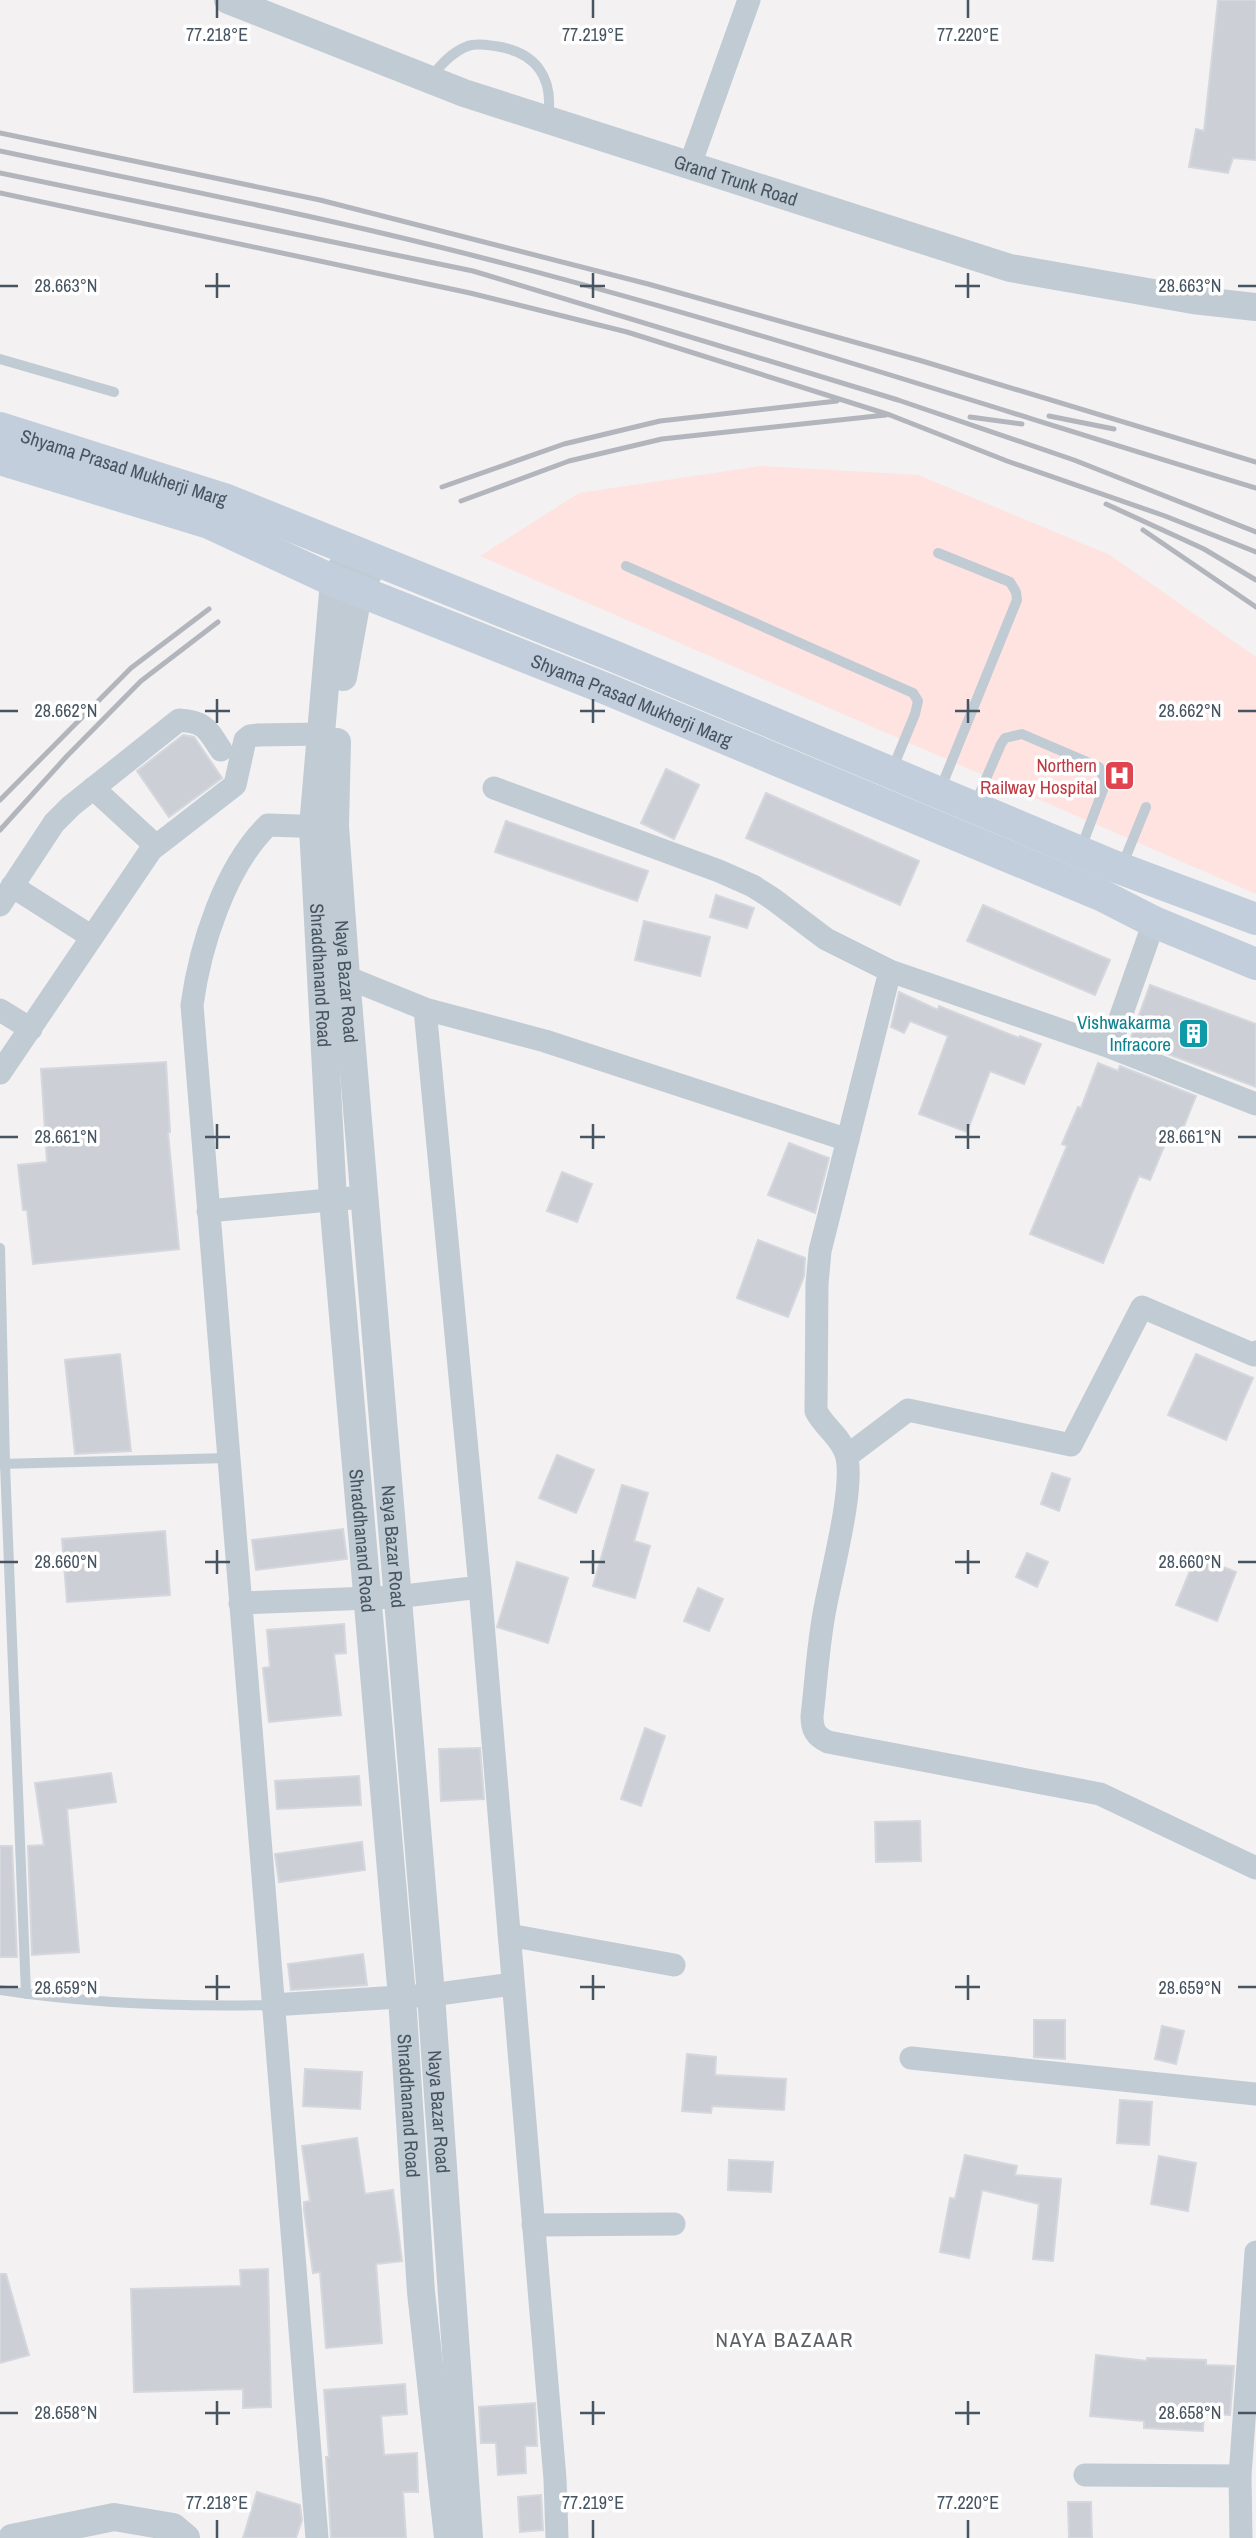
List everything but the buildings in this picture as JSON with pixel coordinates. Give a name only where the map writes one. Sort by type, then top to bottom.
[{"type":"main road","name":"Shyama Prasad Mukherji Marg","points":[[0,428],[227,500],[364,554],[1080,852],[1256,919]]},
{"type":"main road","name":"Shyama Prasad Mukherji Marg","points":[[0,459],[209,523],[347,585],[609,690],[1103,896],[1154,922],[1256,964]]},
{"type":"main road","points":[[1103,896],[1116,866]]},
{"type":"street","name":"Grand Trunk Road","points":[[229,0],[429,79],[1010,268],[1193,300],[1256,307]]},
{"type":"street","points":[[690,165],[749,0]]},
{"type":"street","name":"Naya Bazar Road","points":[[364,554],[347,585],[347,651],[324,827],[346,977],[431,1995],[470,2538]]},
{"type":"street","name":"Shraddhanand Road","points":[[347,585],[321,734],[333,1200],[402,1997],[421,2292],[448,2538]]},
{"type":"street","points":[[92,937],[6,895],[54,823],[93,788],[179,720],[195,721],[205,726],[221,750]]},
{"type":"street","points":[[0,1073],[151,850],[235,785],[245,740],[250,736],[321,734]]},
{"type":"street","points":[[93,788],[156,846]]},
{"type":"street","points":[[494,788],[753,886],[826,939],[890,971],[1110,1047],[1256,1104]]},
{"type":"street","points":[[317,2538],[192,1005],[204,941],[252,841],[268,825],[324,827]]},
{"type":"street","points":[[1110,1047],[1154,922]]},
{"type":"street","points":[[890,971],[820,1251],[815,1402],[821,1421],[843,1446],[847,1456],[849,1479],[823,1617],[812,1724],[818,1738],[828,1742],[1100,1794],[1256,1868]]},
{"type":"street","points":[[346,977],[425,1009],[545,1041],[848,1140]]},
{"type":"street","points":[[425,1009],[480,1587],[557,2538]]},
{"type":"street","points":[[0,1010],[31,1028]]},
{"type":"street","points":[[208,1211],[363,1197]]},
{"type":"street","points":[[847,1456],[908,1410],[1071,1445],[1142,1307],[1254,1355],[1256,1352]]},
{"type":"street","points":[[240,1603],[367,1599],[480,1587]]},
{"type":"street","points":[[509,1935],[674,1965]]},
{"type":"street","points":[[272,2005],[431,1995],[513,1984]]},
{"type":"street","points":[[911,2059],[1256,2094]]},
{"type":"street","points":[[533,2225],[674,2224]]},
{"type":"street","points":[[1241,2538],[1246,2489],[1256,2252]]},
{"type":"street","points":[[1085,2475],[1246,2489]]},
{"type":"street","points":[[12,2538],[114,2518],[173,2527],[186,2538]]},
{"type":"lane","points":[[429,79],[445,59],[469,45],[504,47],[524,54],[540,67],[547,84],[547,119]]},
{"type":"lane","points":[[0,359],[114,393]]},
{"type":"lane","points":[[938,553],[1010,582],[1017,600],[939,792]]},
{"type":"lane","points":[[626,566],[913,693],[918,701],[915,714],[890,772]]},
{"type":"lane","points":[[974,807],[1001,744],[1005,738],[1022,734],[1099,767],[1103,775],[1103,790],[1080,852]]},
{"type":"lane","points":[[1116,866],[1146,807]]},
{"type":"lane","points":[[0,1248],[3,1464],[26,1994]]},
{"type":"lane","points":[[3,1464],[228,1458]]},
{"type":"lane","points":[[0,1990],[94,2002],[177,2007],[272,2005]]},
{"type":"shaded area","name":"Northern Railway Hospital","points":[[761,466],[918,475],[1110,555],[1256,657],[1256,894],[480,556],[579,493]]},
{"type":"railway","points":[[0,133],[320,200],[648,284],[922,361],[1256,462]]},
{"type":"railway","points":[[0,151],[360,228],[577,283],[772,339],[1256,488]]},
{"type":"railway","points":[[0,173],[473,271],[898,400],[1074,460],[1256,532]]},
{"type":"railway","points":[[0,193],[470,293],[627,332],[890,415],[1256,552]]},
{"type":"railway","points":[[442,487],[564,444],[660,421],[837,401]]},
{"type":"railway","points":[[461,501],[569,461],[662,439],[886,415]]},
{"type":"railway","points":[[1049,416],[1114,429]]},
{"type":"railway","points":[[970,417],[1022,424]]},
{"type":"railway","points":[[1106,504],[1204,549],[1256,580]]},
{"type":"railway","points":[[1143,530],[1256,607]]},
{"type":"railway","points":[[0,800],[131,668],[209,609]]},
{"type":"railway","points":[[0,830],[67,756],[141,681],[218,622]]},
{"type":"place","name":"Northern Railway Hospital","points":[[1120,776]]},
{"type":"place","name":"Vishwakarma Infracore","points":[[1194,1033]]},
{"type":"district","name":"NAYA BAZAAR","points":[[785,2340]]}]
